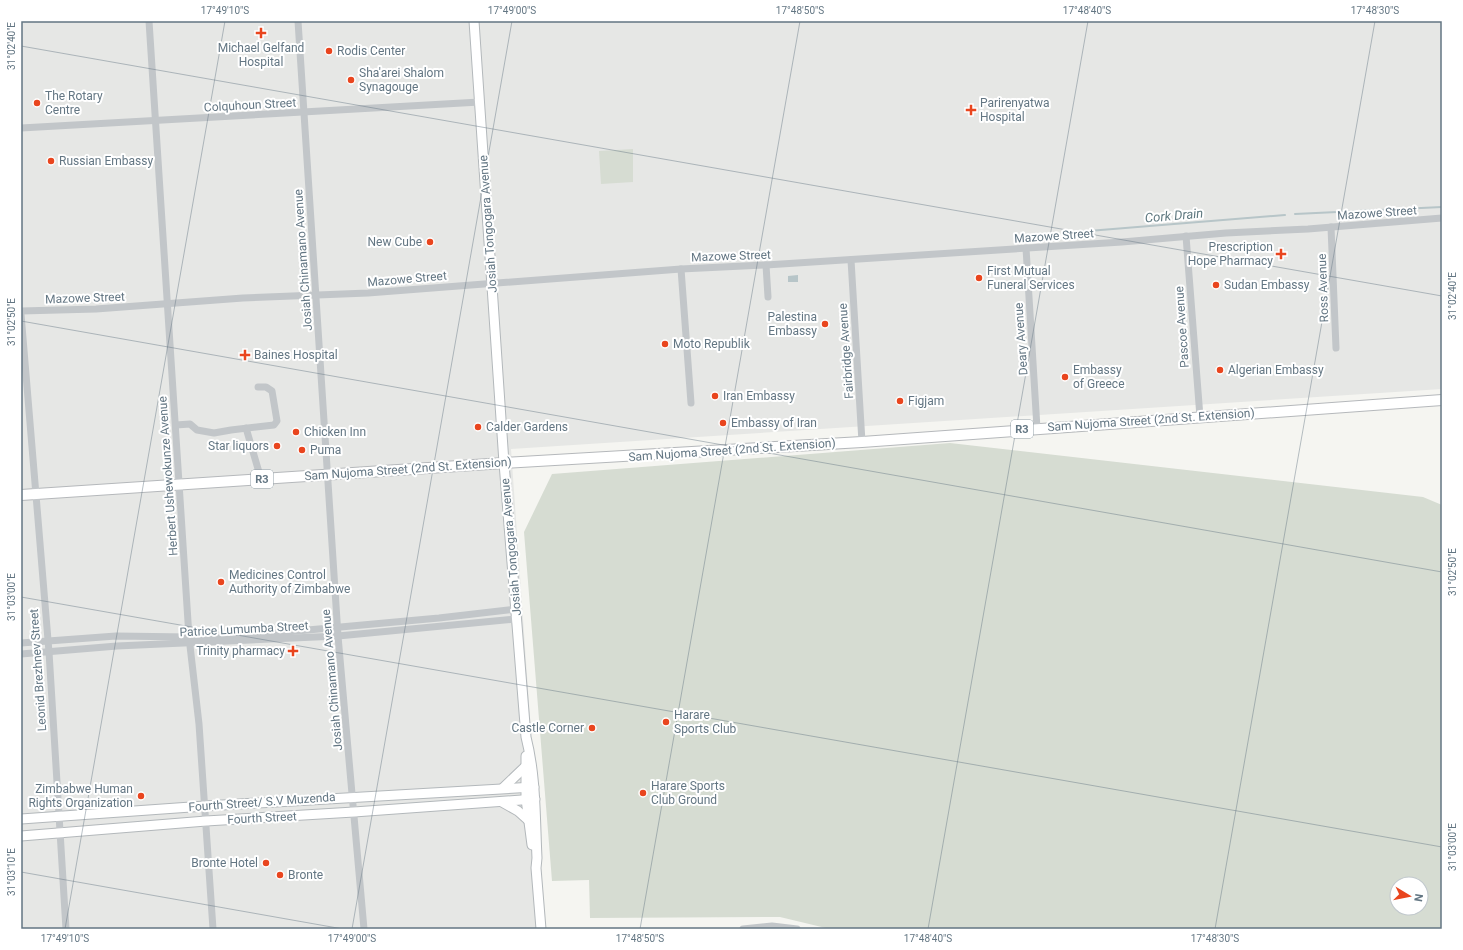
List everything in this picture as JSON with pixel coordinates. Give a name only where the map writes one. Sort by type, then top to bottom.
[{"type":"highway","name":"Sam Nujoma Street (2nd St. Extension)","points":[[21,495],[328,474],[862,442],[1037,428],[1442,400]]},
{"type":"main road","name":"Josiah Tongogara Avenue","points":[[474,21],[516,619],[526,737],[531,757],[530,787]]},
{"type":"main road","points":[[526,737],[526,766],[530,787],[528,820],[536,868],[540,929]]},
{"type":"main road","points":[[503,788],[526,766]]},
{"type":"main road","points":[[503,788],[530,787]]},
{"type":"main road","name":"Fourth Street/ S.V Muzenda","points":[[21,819],[353,796],[503,788]]},
{"type":"main road","points":[[530,799],[537,858],[536,868]]},
{"type":"main road","name":"Fourth Street","points":[[21,836],[206,821],[530,799]]},
{"type":"main road","points":[[502,802],[518,811],[528,820]]},
{"type":"street","name":"Herbert Ushewokunze Avenue","points":[[149,21],[190,640],[205,806],[213,929]]},
{"type":"street","name":"Josiah Chinamano Avenue","points":[[298,21],[338,636],[364,929]]},
{"type":"street","name":"Colquhoun Street","points":[[21,128],[155,122],[480,102]]},
{"type":"street","name":"Mazowe Street","points":[[21,311],[96,309],[368,293],[493,282],[680,269],[766,266],[1442,218]]},
{"type":"street","name":"Ross Avenue","points":[[1331,227],[1336,348]]},
{"type":"street","name":"Pascoe Avenue","points":[[1186,236],[1200,417]]},
{"type":"street","name":"Deary Avenue","points":[[1026,248],[1037,428]]},
{"type":"street","name":"Fairbridge Avenue","points":[[851,260],[862,442]]},
{"type":"street","points":[[766,266],[768,297]]},
{"type":"street","points":[[680,269],[691,403]]},
{"type":"street","name":"Leonid Brezhnev Street","points":[[21,314],[49,652],[66,929]]},
{"type":"street","points":[[176,425],[190,424],[197,430],[214,433],[246,428],[274,426],[277,421],[272,391],[266,387],[258,387]]},
{"type":"street","points":[[246,428],[260,479]]},
{"type":"street","name":"Patrice Lumumba Street","points":[[21,654],[338,628],[516,609]]},
{"type":"street","name":"Patrice Lumumba Street","points":[[21,643],[116,636],[190,640],[338,636],[516,619]]},
{"type":"street","points":[[743,929],[772,926],[797,929]]},
{"type":"shaded area","points":[[21,21],[1442,21],[1442,389],[511,449],[545,929],[21,929]]},
{"type":"shaded area","points":[[633,149],[633,182],[601,184],[599,151]]},
{"type":"shaded area","points":[[798,275],[798,282],[788,282],[788,276]]},
{"type":"shaded area","points":[[950,443],[1423,497],[1442,505],[1442,929],[830,929],[780,917],[590,918],[589,880],[552,881],[524,532],[552,474]]},
{"type":"waterway","name":"Cork Drain","points":[[1295,214],[1442,207]]},
{"type":"waterway","name":"Cork Drain","points":[[1064,233],[1285,215]]},
{"type":"place","name":"Michael Gelfand Hospital","points":[[261,33]]},
{"type":"place","name":"Rodis Center","points":[[329,51]]},
{"type":"place","name":"Sha'arei Shalom Synagouge","points":[[351,80]]},
{"type":"place","name":"The Rotary Centre","points":[[37,103]]},
{"type":"place","name":"Parirenyatwa Hospital","points":[[971,110]]},
{"type":"place","name":"Russian Embassy","points":[[51,161]]},
{"type":"place","name":"New Cube","points":[[430,242]]},
{"type":"place","name":"Prescription Hope Pharmacy","points":[[1281,254]]},
{"type":"place","name":"First Mutual Funeral Services","points":[[979,278]]},
{"type":"place","name":"Sudan Embassy","points":[[1216,285]]},
{"type":"place","name":"Palestina Embassy","points":[[825,324]]},
{"type":"place","name":"Moto Republik","points":[[665,344]]},
{"type":"place","name":"Baines Hospital","points":[[245,355]]},
{"type":"place","name":"Algerian Embassy","points":[[1220,370]]},
{"type":"place","name":"Embassy of Greece","points":[[1065,377]]},
{"type":"place","name":"Iran Embassy","points":[[715,396]]},
{"type":"place","name":"Figjam","points":[[900,401]]},
{"type":"place","name":"Embassy of Iran","points":[[723,423]]},
{"type":"place","name":"Calder Gardens","points":[[478,427]]},
{"type":"place","name":"Chicken Inn","points":[[296,432]]},
{"type":"place","name":"Star liquors","points":[[277,446]]},
{"type":"place","name":"Puma","points":[[302,450]]},
{"type":"place","name":"Medicines Control Authority of Zimbabwe","points":[[221,582]]},
{"type":"place","name":"Trinity pharmacy","points":[[293,651]]},
{"type":"place","name":"Harare Sports Club","points":[[666,722]]},
{"type":"place","name":"Castle Corner","points":[[592,728]]},
{"type":"place","name":"Harare Sports Club Ground","points":[[643,793]]},
{"type":"place","name":"Zimbabwe Human Rights Organization","points":[[141,796]]},
{"type":"place","name":"Bronte Hotel","points":[[266,863]]},
{"type":"place","name":"Bronte","points":[[280,875]]}]
